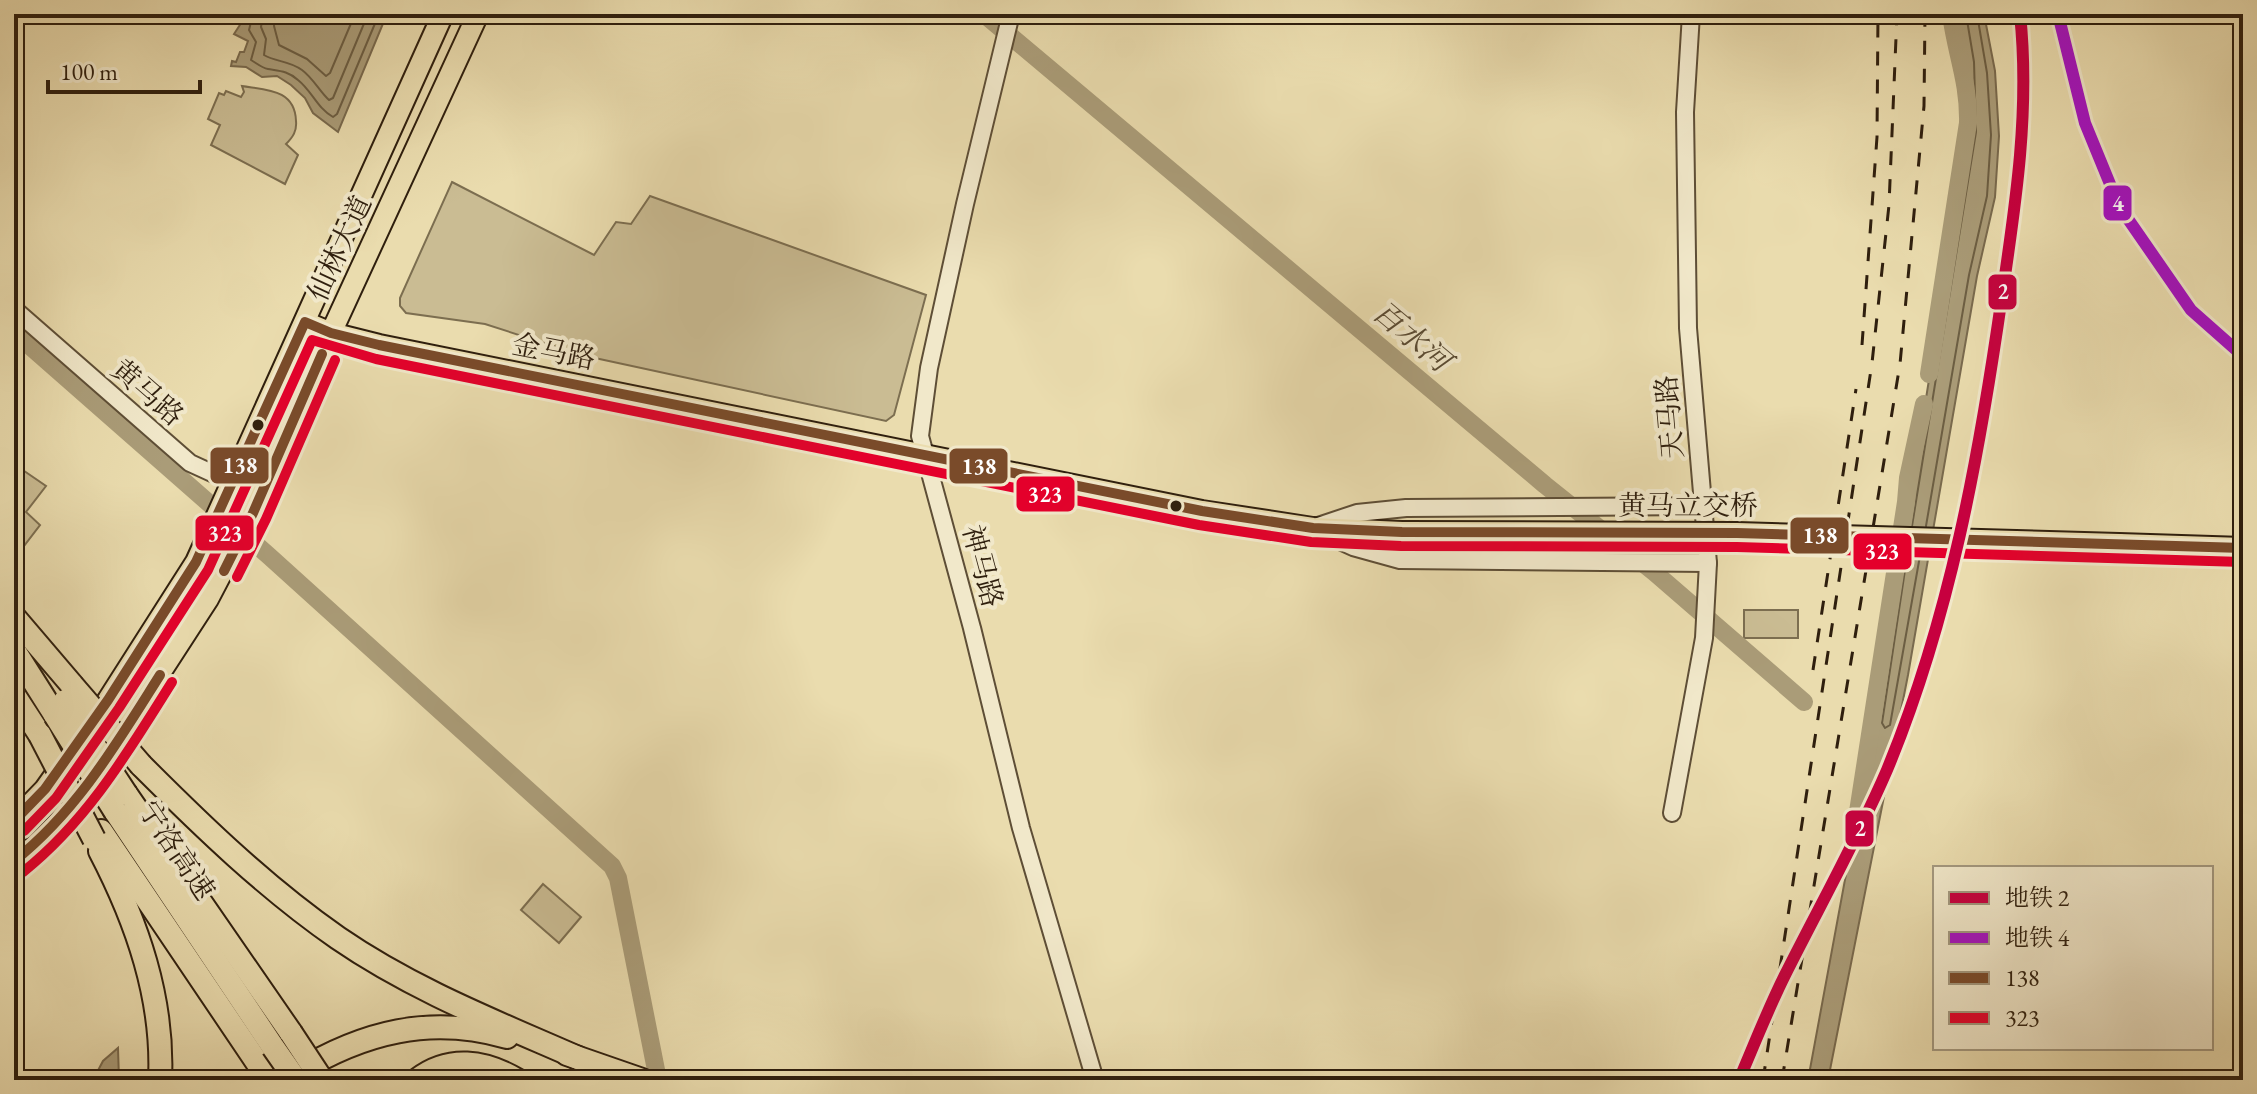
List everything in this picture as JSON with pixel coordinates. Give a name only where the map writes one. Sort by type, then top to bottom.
[{"type":"highway","points":[[14,617],[64,700]]},
{"type":"highway","points":[[14,631],[64,700],[141,765],[250,870],[286,900],[341,940],[466,1009],[578,1058]]},
{"type":"highway","name":"宁洛高速","points":[[14,650],[64,700],[264,1054],[269,1080]]},
{"type":"highway","name":"宁洛高速","points":[[14,695],[98,835],[264,1054],[296,1080]]},
{"type":"highway","points":[[120,803],[291,1033],[322,1080]]},
{"type":"highway","points":[[98,835],[139,935],[153,995],[160,1080]]},
{"type":"highway","points":[[286,1080],[328,1053],[352,1043],[412,1029],[470,1029],[578,1058],[642,1080]]},
{"type":"highway","points":[[417,1080],[439,1068],[475,1063],[496,1067],[517,1080]]},
{"type":"main road","name":"仙林大道","points":[[14,821],[45,789],[108,700],[174,598],[214,526],[443,14]]},
{"type":"main road","name":"仙林大道","points":[[14,861],[34,847],[58,823],[90,781],[208,599],[237,546],[478,14]]},
{"type":"main road","name":"金马路","points":[[305,322],[331,333],[1188,509],[1313,528],[1402,532]]},
{"type":"main road","name":"黄马立交桥","points":[[1402,532],[1737,533],[2243,548]]},
{"type":"street","name":"神马路","points":[[1011,14],[929,368],[921,421],[923,454],[940,502],[1021,828],[1095,1080]]},
{"type":"street","name":"天马路","points":[[1672,813],[1704,638],[1708,563],[1688,328],[1685,112],[1691,14]]},
{"type":"street","name":"黄马路","points":[[14,309],[190,463],[256,504]]},
{"type":"street","name":"金马路","points":[[1313,528],[1357,513],[1406,508],[1704,506]]},
{"type":"street","name":"金马路","points":[[1313,528],[1353,547],[1400,560],[1708,563]]},
{"type":"shaded area","points":[[242,86],[278,93],[291,103],[296,125],[293,136],[286,144],[298,155],[285,184],[211,145],[220,125],[208,119],[219,93],[224,95],[226,91],[241,97],[244,92]]},
{"type":"shaded area","points":[[452,182],[594,255],[616,222],[631,224],[650,196],[926,295],[894,415],[886,421],[581,355],[485,324],[406,313],[400,306],[400,298]]},
{"type":"shaded area","points":[[14,464],[46,486],[26,512],[40,525],[14,559]]},
{"type":"shaded area","points":[[1744,610],[1798,610],[1798,638],[1744,638]]},
{"type":"shaded area","points":[[543,884],[581,917],[559,943],[521,910]]},
{"type":"water","points":[[247,14],[387,14],[338,132],[313,113],[305,98],[277,76],[262,77],[246,67],[231,66],[240,52],[244,52],[248,41],[234,34]]},
{"type":"water","points":[[1958,14],[1984,14],[1995,71],[1999,136],[1995,197],[1977,276],[1908,675],[1828,1080],[1808,1080],[1873,728],[1969,131],[1966,62]]},
{"type":"water","points":[[118,1048],[119,1080],[93,1080],[103,1061]]},
{"type":"waterway","name":"百水河","points":[[984,14],[1545,485],[1654,572],[1804,702]]},
{"type":"waterway","points":[[1929,374],[1968,123],[1966,94],[1951,14]]},
{"type":"waterway","points":[[14,332],[269,556],[612,866],[618,878],[658,1080]]},
{"type":"waterway","points":[[1858,812],[1908,478],[1924,404]]},
{"type":"railway","points":[[1862,345],[1877,137],[1878,14]]},
{"type":"railway","points":[[1763,1080],[1872,363],[1889,205],[1897,14]]},
{"type":"railway","points":[[1782,1080],[1900,364],[1924,106],[1925,14]]},
{"type":"railway","points":[[1813,670],[1856,389]]},
{"type":"metro line","name":"2","points":[[1739,1080],[1779,988],[1887,770],[1909,713],[1945,596],[1983,417],[2012,226],[2022,120],[2020,14]]},
{"type":"metro line","name":"4","points":[[2058,14],[2085,123],[2119,206],[2191,310],[2243,356]]},
{"type":"transit line","name":"138","points":[[14,821],[45,789],[108,700],[196,562],[305,322],[331,333],[379,345],[1202,511],[1313,528],[1402,532],[1737,533],[2243,548]]},
{"type":"transit line","name":"323","points":[[24,831],[56,798],[119,708],[208,570],[312,340],[376,359],[1199,525],[1311,542],[1401,546],[1737,547],[2243,562]]},
{"type":"transit line","name":"138","points":[[224,571],[253,513],[322,354]]},
{"type":"transit line","name":"323","points":[[237,577],[266,519],[335,360]]},
{"type":"transit line","name":"138","points":[[14,861],[77,798],[160,675]]},
{"type":"transit line","name":"323","points":[[23,872],[68,830],[87,807],[123,759],[172,682]]}]
